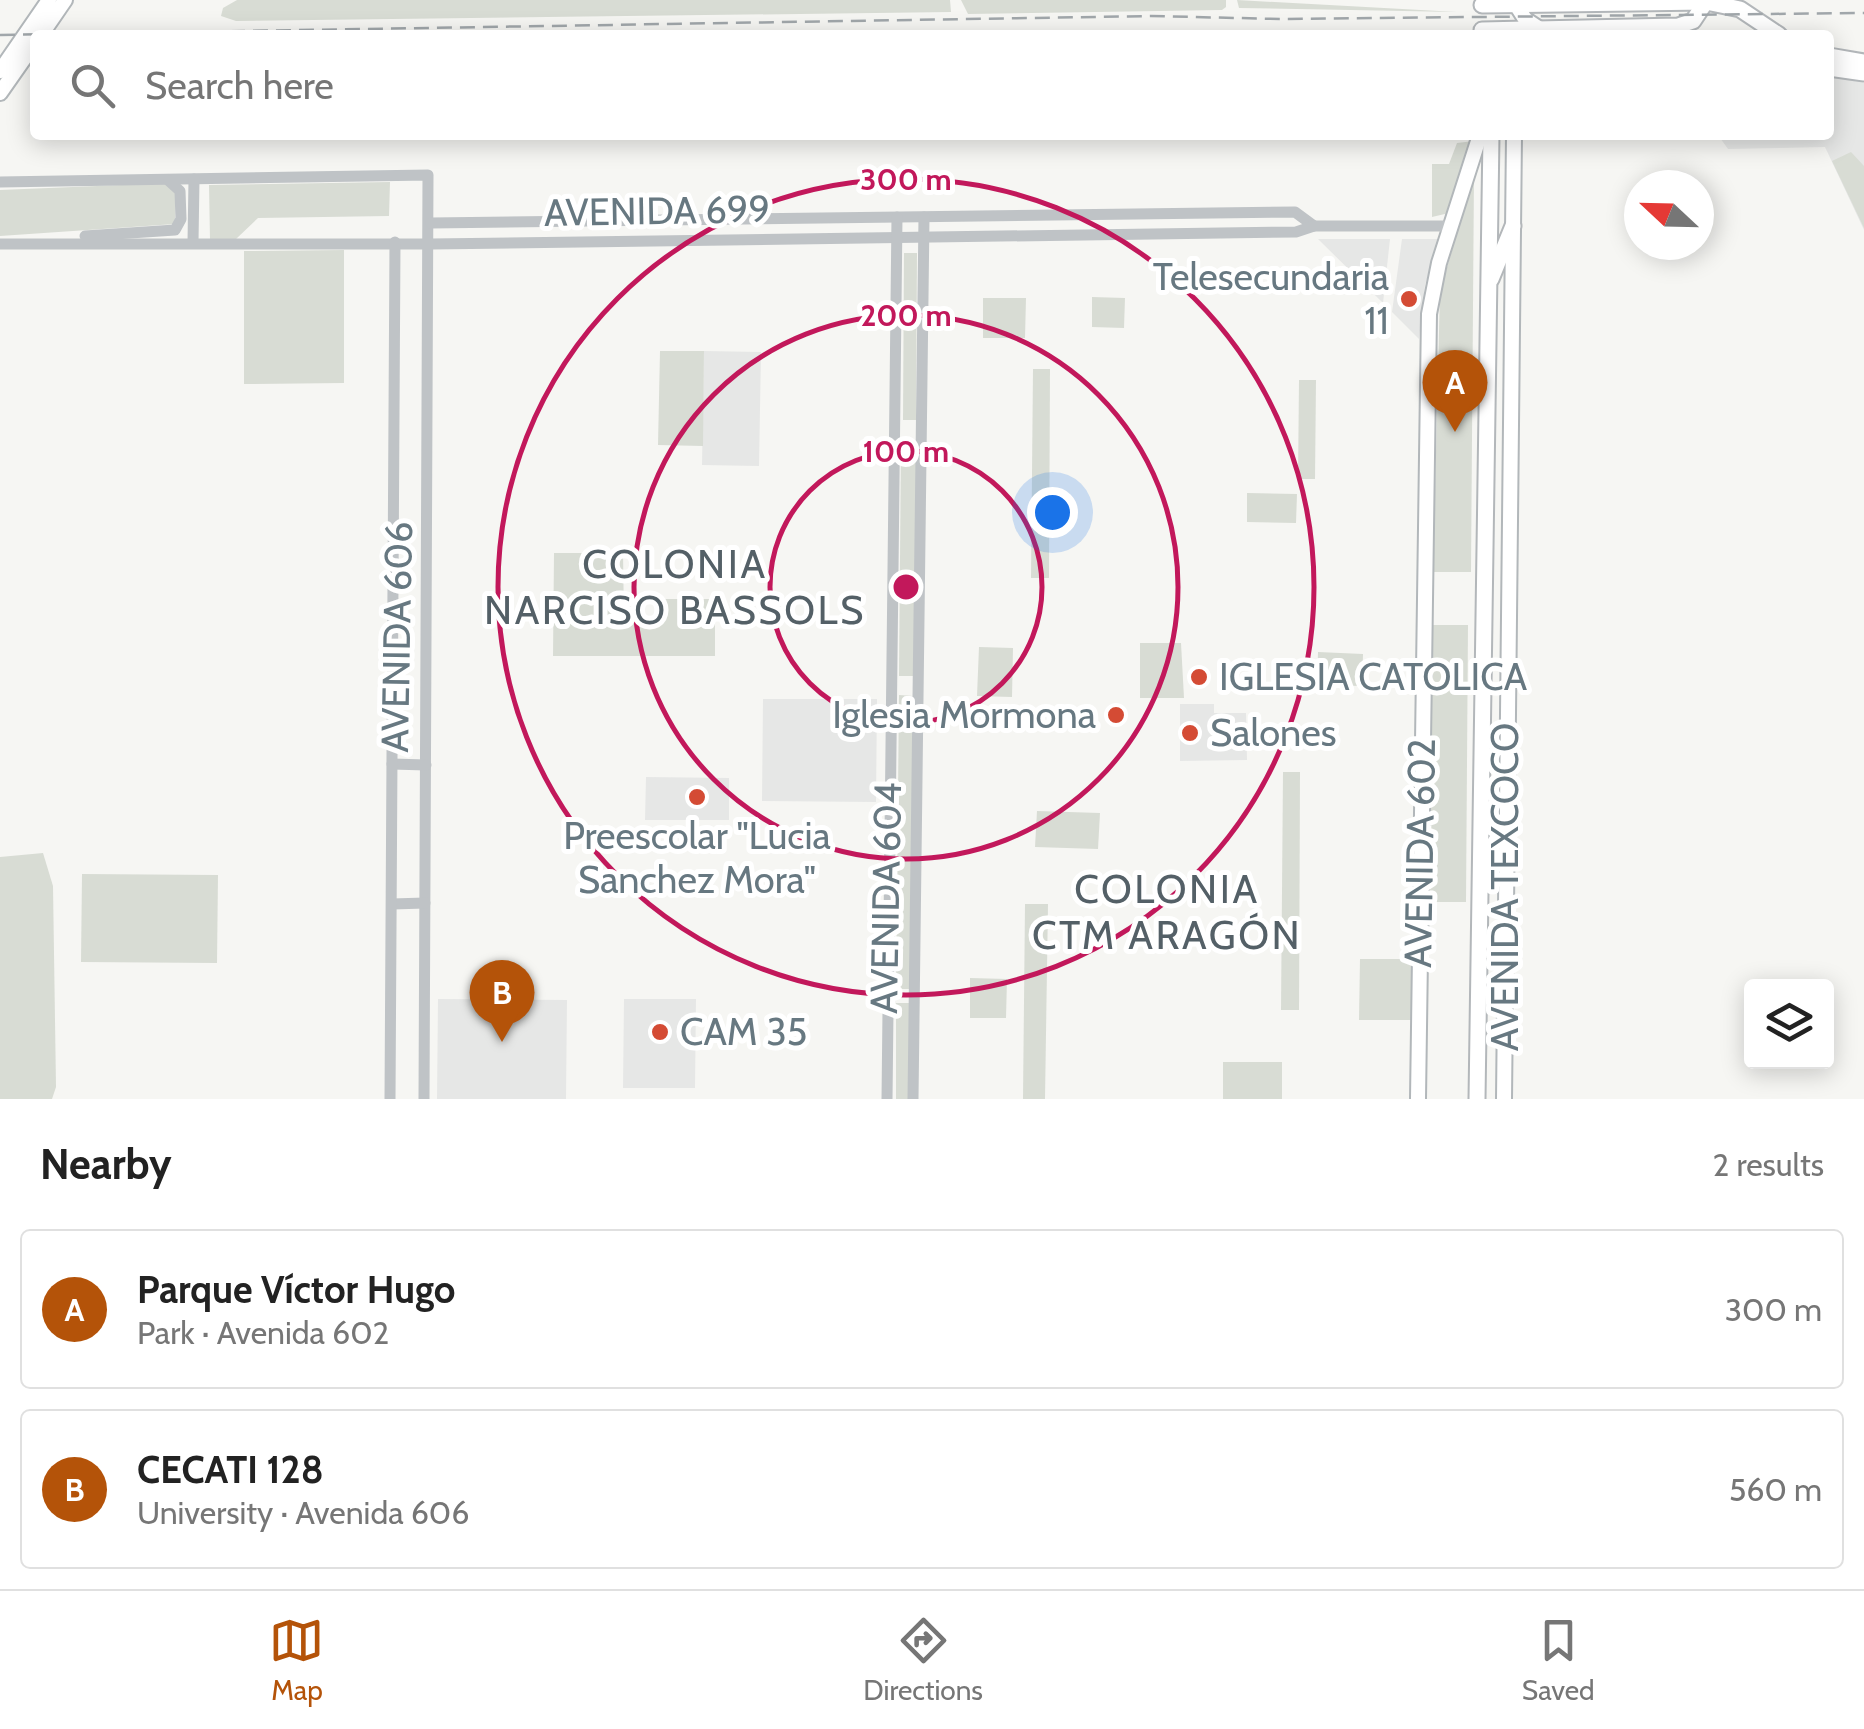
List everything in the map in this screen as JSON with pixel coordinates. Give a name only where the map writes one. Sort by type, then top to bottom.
[{"type":"main road","points":[[0,71],[49,0]]},
{"type":"main road","points":[[43,30],[64,0]]},
{"type":"main road","points":[[1651,30],[1686,24],[1706,1]]},
{"type":"main road","points":[[1488,30],[1487,2],[1706,1],[1740,8],[1773,30]]},
{"type":"main road","points":[[1513,2],[1540,29]]},
{"type":"main road","points":[[1532,30],[1564,30]]},
{"type":"main road","points":[[0,93],[30,50]]},
{"type":"main road","points":[[1834,57],[1864,62]]},
{"type":"main road","points":[[1834,69],[1864,73]]},
{"type":"main road","name":"AVENIDA 602","points":[[1418,1099],[1427,358],[1432,287],[1478,140]]},
{"type":"main road","name":"AVENIDA 602","points":[[1468,1099],[1480,140]]},
{"type":"main road","name":"AVENIDA 602","points":[[1477,1099],[1491,140]]},
{"type":"main road","name":"AVENIDA TEXCOCO","points":[[1504,1099],[1514,140]]},
{"type":"main road","points":[[1488,287],[1513,226]]},
{"type":"main road","points":[[1480,864],[1504,828]]},
{"type":"street","name":"AVENIDA 606","points":[[194,179],[428,175],[431,244],[424,1099]]},
{"type":"street","points":[[37,244],[61,238],[175,230],[181,219],[180,191],[160,179]]},
{"type":"street","points":[[0,182],[194,179],[192,242]]},
{"type":"street","name":"AVENIDA 699","points":[[431,223],[1295,212],[1314,226]]},
{"type":"street","name":"AVENIDA 604","points":[[887,1099],[898,217]]},
{"type":"street","name":"AVENIDA 604","points":[[913,1099],[924,217]]},
{"type":"street","name":"AVENIDA 699","points":[[0,244],[431,244],[1296,232],[1314,226],[1450,226]]},
{"type":"street","name":"AVENIDA 606","points":[[390,1099],[396,242]]},
{"type":"street","points":[[392,764],[426,764]]},
{"type":"street","points":[[392,904],[424,903]]},
{"type":"shaded area","points":[[237,0],[950,0],[951,12],[236,21],[221,16],[223,8]]},
{"type":"shaded area","points":[[961,0],[1226,0],[1226,7],[968,14]]},
{"type":"shaded area","points":[[1237,0],[1457,12],[1239,8]]},
{"type":"shaded area","points":[[1834,77],[1864,83],[1864,230],[1825,147],[1728,149],[1722,140],[1834,140]]},
{"type":"shaded area","points":[[1474,141],[1449,213],[1432,217],[1432,164],[1449,164],[1457,143]]},
{"type":"shaded area","points":[[1851,152],[1864,166],[1864,228],[1832,161]]},
{"type":"shaded area","points":[[1474,173],[1471,572],[1433,572],[1440,292]]},
{"type":"shaded area","points":[[390,182],[389,216],[258,218],[236,239],[210,240],[209,185]]},
{"type":"shaded area","points":[[170,183],[176,186],[175,224],[0,236],[0,190]]},
{"type":"shaded area","points":[[1318,239],[1390,239],[1383,303]]},
{"type":"shaded area","name":"Telesecundaria 11","points":[[1402,239],[1439,239],[1425,285],[1419,339],[1392,312]]},
{"type":"shaded area","points":[[344,250],[344,383],[244,384],[244,251]]},
{"type":"shaded area","points":[[904,253],[917,253],[916,420],[903,420]]},
{"type":"shaded area","points":[[1092,297],[1125,298],[1124,328],[1092,327]]},
{"type":"shaded area","points":[[983,298],[1026,298],[1025,338],[983,338]]},
{"type":"shaded area","points":[[660,351],[704,351],[703,446],[658,445]]},
{"type":"shaded area","points":[[704,351],[761,352],[759,466],[702,465]]},
{"type":"shaded area","points":[[1033,369],[1050,369],[1049,578],[1031,578]]},
{"type":"shaded area","points":[[1299,380],[1316,380],[1315,479],[1298,479]]},
{"type":"shaded area","points":[[901,442],[917,442],[915,676],[899,676]]},
{"type":"shaded area","points":[[1247,493],[1297,494],[1296,523],[1247,522]]},
{"type":"shaded area","points":[[554,553],[623,553],[624,620],[656,619],[657,599],[715,599],[715,656],[553,656]]},
{"type":"shaded area","points":[[1429,625],[1468,625],[1466,902],[1427,902]]},
{"type":"shaded area","points":[[1140,643],[1181,643],[1184,698],[1140,698]]},
{"type":"shaded area","points":[[979,647],[1013,648],[1012,697],[977,696]]},
{"type":"shaded area","points":[[1318,652],[1363,654],[1362,686],[1317,685]]},
{"type":"shaded area","points":[[899,695],[913,696],[910,989],[896,989]]},
{"type":"shaded area","points":[[763,699],[877,699],[876,802],[762,801]]},
{"type":"shaded area","points":[[1180,704],[1214,704],[1214,713],[1246,713],[1247,760],[1180,761]]},
{"type":"shaded area","points":[[1283,772],[1300,772],[1299,1010],[1281,1010]]},
{"type":"shaded area","points":[[646,777],[729,778],[729,820],[645,820]]},
{"type":"shaded area","points":[[1037,811],[1100,813],[1098,849],[1035,847]]},
{"type":"shaded area","points":[[43,853],[53,886],[56,1087],[52,1099],[0,1099],[0,857]]},
{"type":"shaded area","points":[[82,874],[218,875],[217,963],[81,962]]},
{"type":"shaded area","points":[[1025,904],[1048,904],[1045,1099],[1023,1099]]},
{"type":"shaded area","points":[[1360,959],[1415,959],[1414,1020],[1359,1020]]},
{"type":"shaded area","points":[[970,978],[1007,979],[1006,1018],[970,1018]]},
{"type":"shaded area","points":[[438,999],[567,1000],[566,1099],[437,1099]]},
{"type":"shaded area","name":"CAM 35","points":[[624,999],[696,999],[695,1088],[623,1088]]},
{"type":"shaded area","points":[[896,1003],[910,1003],[908,1099],[896,1099]]},
{"type":"shaded area","points":[[1223,1062],[1282,1062],[1282,1099],[1223,1099]]},
{"type":"railway","points":[[303,30],[1151,16],[1281,19],[1864,13]]},
{"type":"railway","points":[[0,35],[30,35]]},
{"type":"place","name":"Telesecundaria 11","points":[[1409,299]]},
{"type":"place","name":"Parque Víctor Hugo","points":[[1455,432]]},
{"type":"place","name":"IGLESIA CATOLICA","points":[[1199,677]]},
{"type":"place","name":"Iglesia Mormona","points":[[1116,715]]},
{"type":"place","name":"Salones","points":[[1190,733]]},
{"type":"place","name":"Preescolar \"Lucia Sanchez Mora\"","points":[[697,797]]},
{"type":"place","name":"CAM 35","points":[[660,1032]]},
{"type":"place","name":"CECATI 128","points":[[502,1042]]},
{"type":"district","name":"COLONIA NARCISO BASSOLS","points":[[675,587]]},
{"type":"district","name":"COLONIA CTM ARAGÓN","points":[[1167,912]]}]
